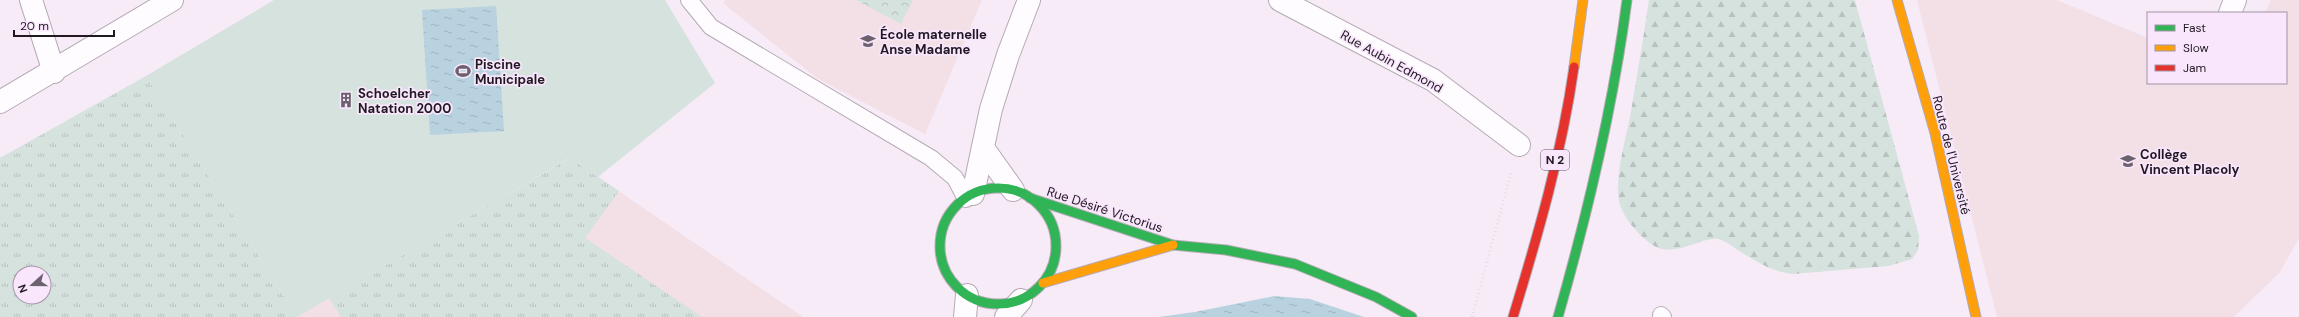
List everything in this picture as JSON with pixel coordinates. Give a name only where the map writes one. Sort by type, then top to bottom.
[{"type":"main road","name":"N 2","points":[[1513,317],[1540,227],[1569,100],[1583,0]]},
{"type":"main road","points":[[1558,317],[1595,183],[1621,52],[1627,0]]},
{"type":"main road","name":"Route de l'Université","points":[[1897,0],[1935,133],[1976,317]]},
{"type":"main road","points":[[986,190],[1022,194],[1044,211],[1053,228],[1056,247],[1053,266],[1043,283],[1033,293],[1021,300],[1003,304],[984,302],[967,295],[954,283],[945,268],[941,251],[942,234],[948,218],[958,204],[969,196],[986,190]]},
{"type":"main road","name":"Rue Désiré Victorius","points":[[1022,194],[1173,245],[1226,250],[1295,264],[1376,297],[1412,317]]},
{"type":"main road","name":"Rue Désiré Victorius","points":[[1043,283],[1173,245]]},
{"type":"street","points":[[31,0],[54,72]]},
{"type":"street","points":[[0,102],[54,72],[172,0]]},
{"type":"street","points":[[969,196],[983,148],[991,109],[1008,55],[1029,0]]},
{"type":"street","name":"Rue Aubin Edmond","points":[[1280,0],[1433,80],[1519,145]]},
{"type":"street","points":[[2230,12],[2235,0]]},
{"type":"street","points":[[983,148],[1022,194]]},
{"type":"street","points":[[965,317],[967,295]]},
{"type":"street","points":[[1006,317],[1021,300]]},
{"type":"lane","points":[[689,0],[711,27],[930,158],[955,178],[969,196]]},
{"type":"path","points":[[1472,317],[1519,145]]},
{"type":"shaded area","name":"École maternelle Anse Madame","points":[[725,0],[982,0],[925,134],[818,79],[723,3]]},
{"type":"shaded area","name":"Collège Vincent Placoly","points":[[1917,0],[2057,0],[2147,38],[2147,84],[2287,84],[2287,12],[2265,12],[2271,0],[2299,0],[2299,238],[2280,272],[2234,317],[1997,317]]},
{"type":"shaded area","points":[[570,158],[803,317],[296,317]]},
{"type":"green space","points":[[274,0],[665,0],[715,83],[598,177],[569,158],[297,317],[146,76]]},
{"type":"green space","points":[[856,0],[913,0],[901,24]]},
{"type":"green space","points":[[1649,0],[1855,0],[1919,236],[1918,250],[1912,259],[1888,266],[1793,274],[1766,266],[1718,239],[1706,240],[1669,250],[1655,246],[1635,230],[1621,207],[1619,201],[1618,180]]},
{"type":"green space","points":[[146,76],[297,317],[0,317],[0,158]]},
{"type":"green space","points":[[570,158],[619,191],[585,238],[702,317],[341,317],[329,298]]},
{"type":"water","name":"Piscine Municipale","points":[[496,6],[504,131],[430,135],[422,10]]},
{"type":"water","points":[[1274,296],[1310,299],[1364,317],[1159,317],[1195,312]]},
{"type":"traffic: fast","points":[[1558,317],[1589,199],[1607,120],[1615,80],[1627,0]]},
{"type":"traffic: fast","points":[[998,188],[1020,193],[1039,205],[1051,224],[1056,246],[1051,268],[1039,287],[1020,299],[998,304],[976,299],[957,287],[945,268],[940,246],[945,224],[957,205],[976,193],[998,188]]},
{"type":"traffic: fast","points":[[1030,198],[1173,245],[1226,250],[1295,264],[1376,297],[1412,317]]},
{"type":"traffic: slow","points":[[1574,67],[1583,0]]},
{"type":"traffic: slow","points":[[1897,0],[1935,133],[1976,317]]},
{"type":"traffic: slow","points":[[1043,283],[1173,245]]},
{"type":"traffic: jam","points":[[1513,317],[1556,162],[1574,67]]},
{"type":"place","name":"École maternelle Anse Madame","points":[[868,41]]},
{"type":"place","name":"Piscine Municipale","points":[[463,71]]},
{"type":"place","name":"Schoelcher Natation 2000","points":[[346,100]]},
{"type":"place","name":"Collège Vincent Placoly","points":[[2128,161]]}]
